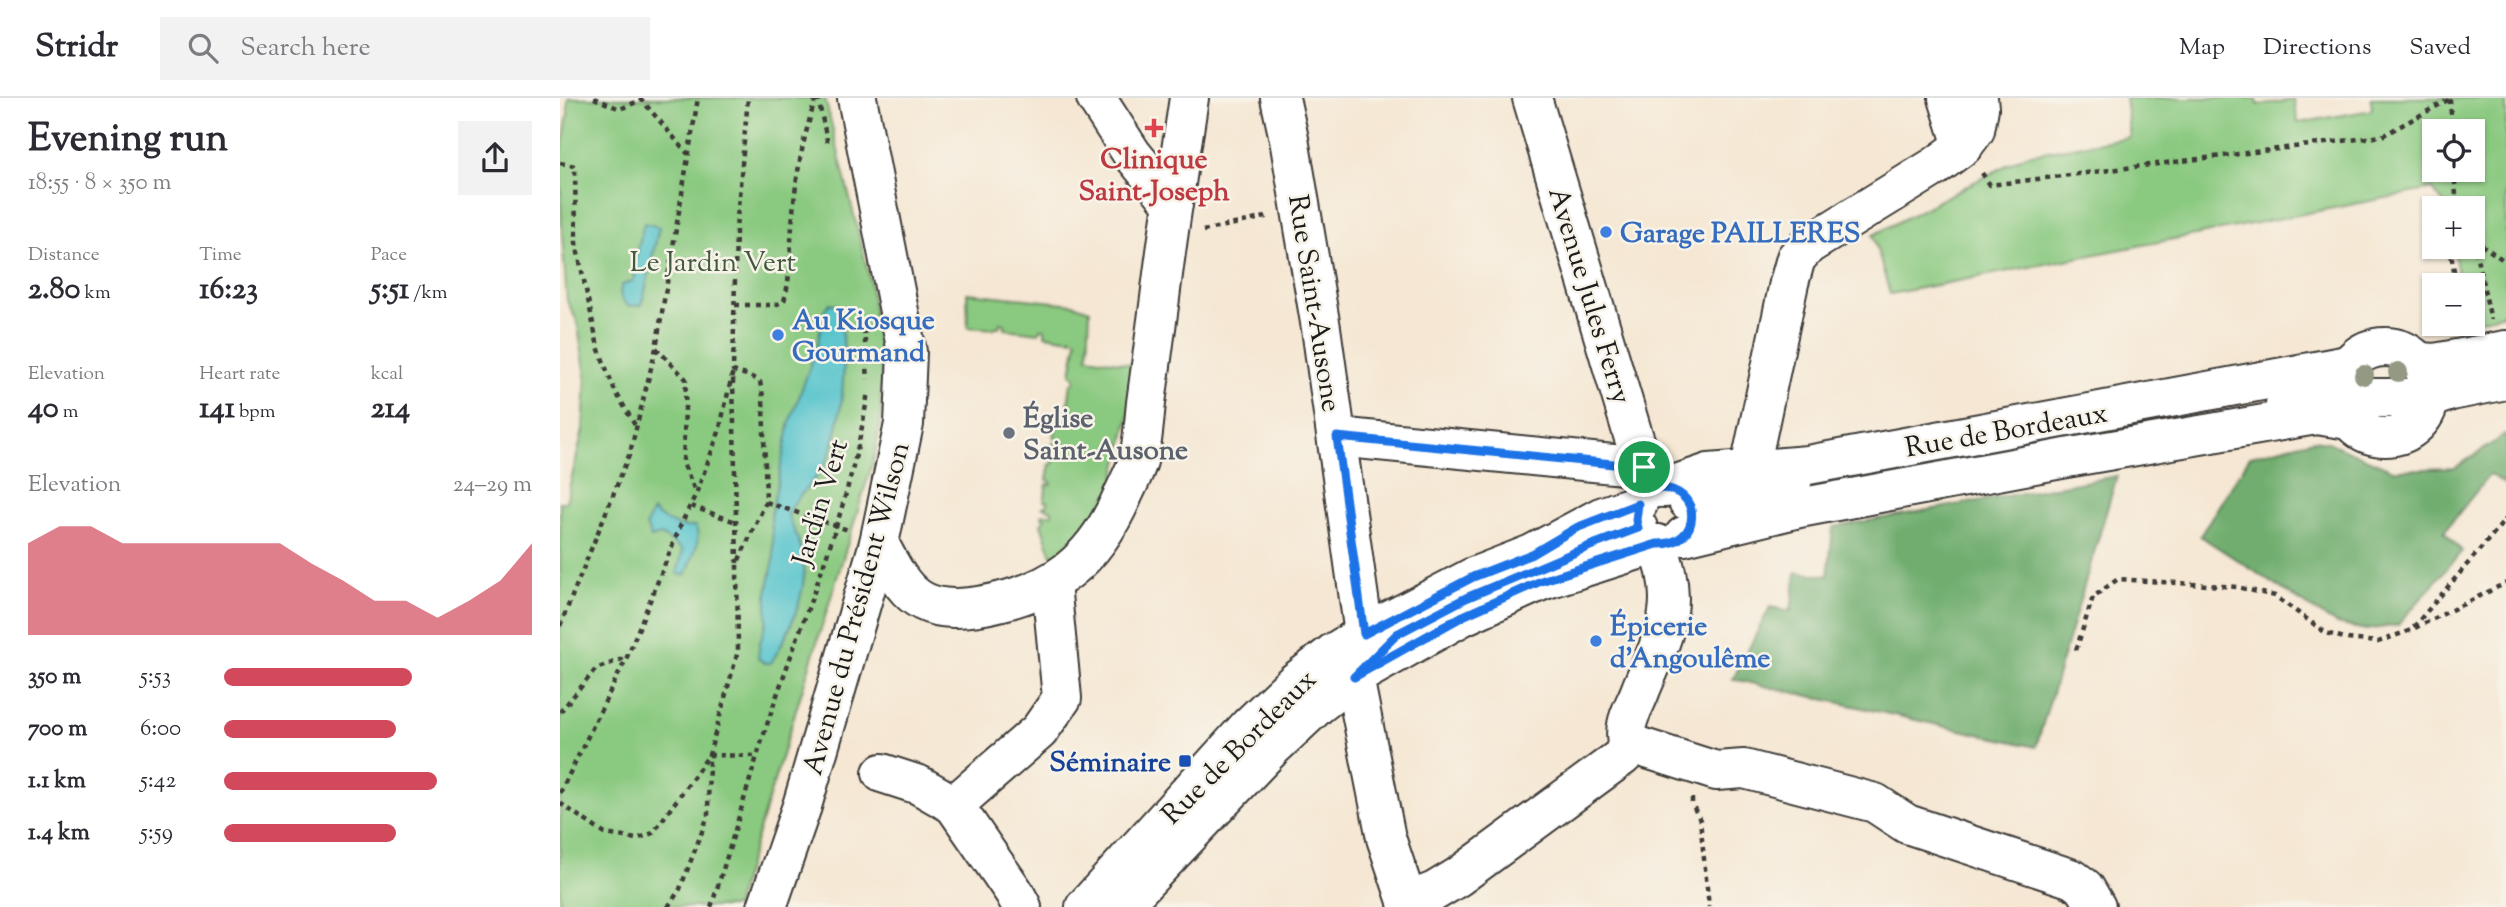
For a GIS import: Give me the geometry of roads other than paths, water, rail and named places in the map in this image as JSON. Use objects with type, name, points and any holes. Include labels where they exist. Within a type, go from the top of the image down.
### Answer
[{"type":"street","name":"Avenue du Président Wilson","points":[[767,907],[802,806],[879,543],[904,424],[907,352],[858,98]]},
{"type":"street","points":[[1096,98],[1132,154],[1173,204]]},
{"type":"street","points":[[879,543],[893,571],[908,592],[924,604],[966,608],[998,602],[1051,584],[1073,569],[1098,542],[1119,505],[1138,461],[1166,245],[1189,98]]},
{"type":"street","name":"Rue Saint-Ausone","points":[[1280,98],[1301,209],[1337,437],[1364,634]]},
{"type":"street","name":"Avenue Jules Ferry","points":[[1532,98],[1659,507],[1670,609],[1661,640],[1626,726],[1628,743]]},
{"type":"street","points":[[1948,98],[1963,146]]},
{"type":"street","points":[[1751,468],[1788,283],[1796,258],[1808,245],[1936,166],[1963,146],[1975,130],[1978,98]]},
{"type":"street","points":[[2420,362],[2435,363],[2500,341]]},
{"type":"street","points":[[2385,346],[2398,348],[2420,362],[2430,385],[2427,411],[2419,422],[2397,435],[2371,435],[2346,395],[2359,355],[2372,348],[2385,346]]},
{"type":"street","points":[[2430,398],[2506,380]]},
{"type":"street","name":"Rue de Bordeaux","points":[[1085,907],[1249,726],[1295,682],[1364,634],[1473,577],[1532,554],[1576,528],[1659,507],[1800,508],[2072,457],[2157,429],[2346,395]]},
{"type":"street","name":"Rue de Bordeaux","points":[[1121,907],[1294,726],[1354,677],[1463,616],[1541,581],[1709,473],[1808,465],[1945,441],[2346,395]]},
{"type":"street","points":[[1337,437],[1659,507],[1846,473],[1945,441]]},
{"type":"street","points":[[954,805],[1039,732],[1062,698],[1051,584]]},
{"type":"street","points":[[1354,677],[1386,838],[1408,904],[1458,877],[1609,768],[1623,756],[1628,743],[1693,766],[1716,771],[1744,769],[1875,803],[1908,824],[2073,879],[2085,888],[2096,907]]},
{"type":"street","points":[[881,773],[919,785],[954,805],[1022,907]]},
{"type":"street","points":[[1136,907],[1155,887],[1166,860]]},
{"type":"water","points":[[644,223],[659,227],[642,305],[628,306],[620,292],[622,285],[633,281],[635,277],[633,271]]},
{"type":"water","points":[[830,303],[837,305],[843,342],[840,414],[829,456],[788,515],[802,552],[804,580],[792,624],[771,663],[765,663],[758,658],[767,620],[767,593],[774,559],[771,514],[790,422],[817,347],[824,310]]},
{"type":"water","points":[[653,511],[672,524],[695,526],[697,543],[686,575],[677,574],[683,550],[661,535],[651,538],[646,525]]},
{"type":"place","name":"Clinique Saint-Joseph","points":[[1154,128]]},
{"type":"place","name":"Garage PAILLERES","points":[[1606,232]]},
{"type":"place","name":"Au Kiosque Gourmand","points":[[778,335]]},
{"type":"place","name":"Église Saint-Ausone","points":[[1009,433]]},
{"type":"place","name":"Épicerie d'Angoulême","points":[[1596,641]]},
{"type":"place","name":"Séminaire","points":[[1185,761]]},
{"type":"park label","name":"Le Jardin Vert","points":[[713,261]]}]
